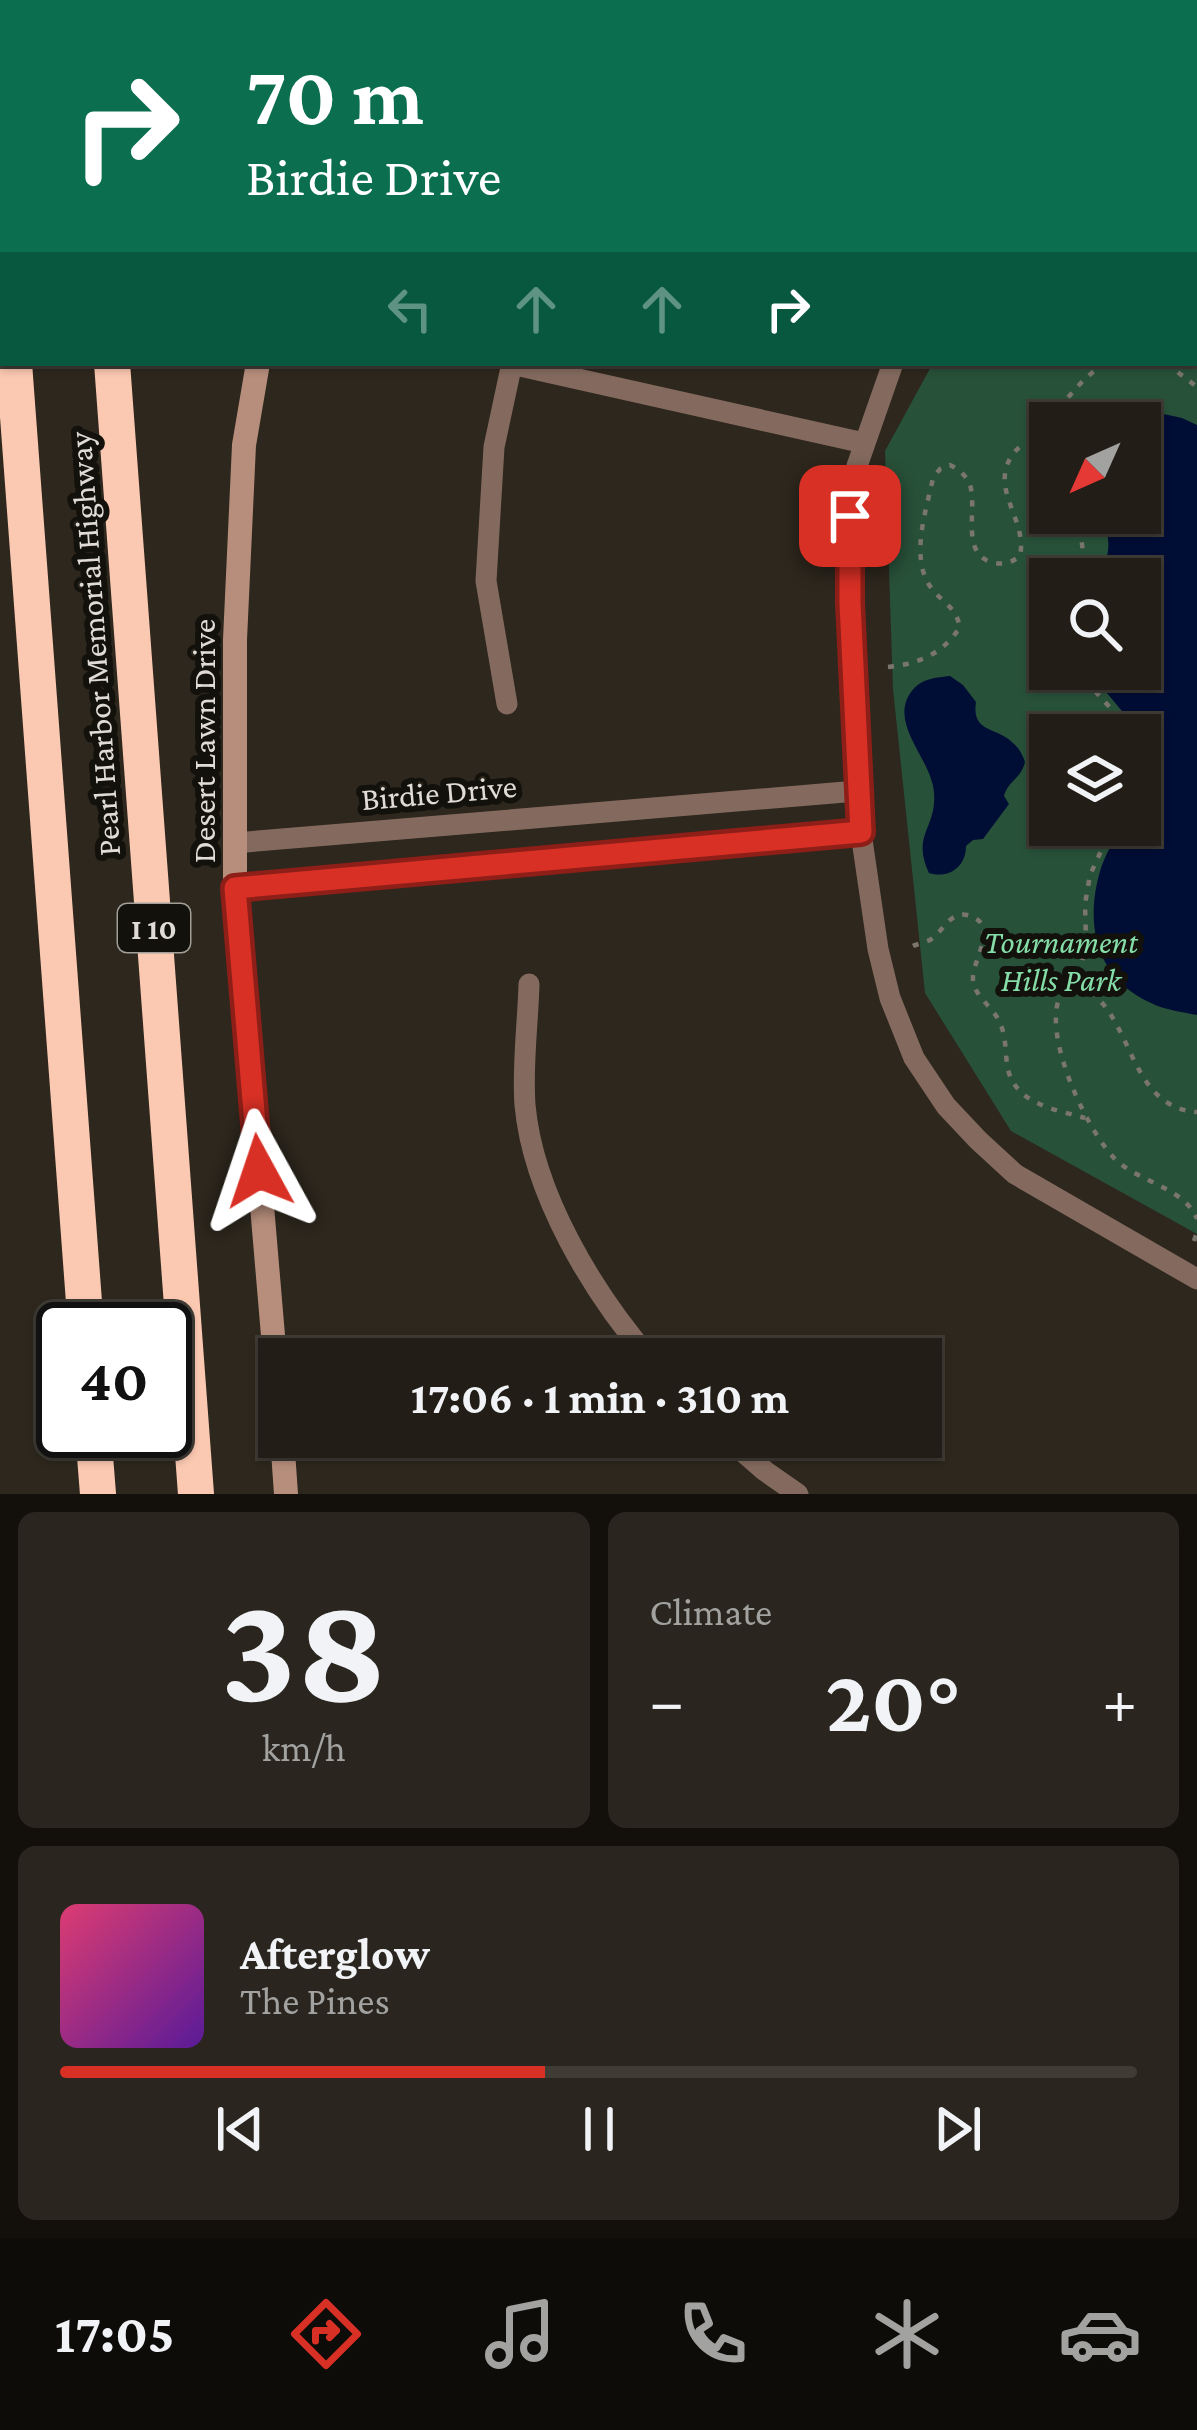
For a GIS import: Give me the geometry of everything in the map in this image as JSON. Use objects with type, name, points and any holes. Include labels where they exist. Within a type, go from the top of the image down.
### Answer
[{"type":"highway","name":"Pearl Harbor Memorial Highway","points":[[14,366],[84,1302]]},
{"type":"highway","name":"Pearl Harbor Memorial Highway","points":[[112,366],[196,1494]]},
{"type":"highway","points":[[95,1458],[98,1494]]},
{"type":"street","name":"Desert Lawn Drive","points":[[257,366],[244,445],[235,640],[234,843],[273,1338]]},
{"type":"street","points":[[507,704],[486,580],[494,447],[512,366]]},
{"type":"street","points":[[521,366],[864,443]]},
{"type":"street","points":[[892,366],[857,466],[850,516],[857,790],[878,949],[890,998],[914,1058],[946,1106],[1015,1174],[1197,1279]]},
{"type":"street","name":"Birdie Drive","points":[[234,843],[857,790]]},
{"type":"street","points":[[650,807],[656,851]]},
{"type":"street","points":[[235,888],[861,832]]},
{"type":"street","points":[[529,984],[525,1105],[544,1183],[596,1286],[632,1338]]},
{"type":"street","points":[[283,1458],[286,1494]]},
{"type":"street","points":[[750,1458],[798,1494]]},
{"type":"path","points":[[1066,402],[1100,366]]},
{"type":"path","points":[[1170,366],[1197,387]]},
{"type":"path","points":[[888,667],[932,656],[951,642],[960,627],[956,611],[930,587],[923,573],[920,553],[933,478],[950,465],[958,469],[970,485],[971,532],[980,555],[991,562],[1010,563],[1020,556],[1023,541],[1003,484],[1006,464],[1017,447],[1029,441]]},
{"type":"path","points":[[1094,690],[1115,714]]},
{"type":"path","points":[[1078,984],[1090,875],[1103,846]]},
{"type":"path","points":[[913,946],[930,940],[953,917],[967,915],[979,922],[985,931],[972,976],[974,986],[1000,1022],[1015,1088],[1029,1100],[1085,1118]]},
{"type":"path","points":[[1197,1112],[1169,1104],[1151,1090],[1113,1014],[1098,995],[1078,984],[1068,986],[1058,1000],[1056,1023],[1085,1118],[1114,1158],[1188,1202],[1197,1219]]},
{"type":"path","points":[[1194,1240],[1197,1232]]},
{"type":"green space","name":"Tournament Hills Park","points":[[931,366],[1197,366],[1197,1234],[1011,1131],[925,993],[893,689],[885,451]]},
{"type":"water","points":[[1161,413],[1197,425],[1197,1015],[1162,1007],[1132,992],[1106,964],[1095,928],[1096,889],[1111,846],[1161,846],[1161,714],[1124,714],[1104,690],[1161,690],[1161,558],[1106,558],[1107,534],[1161,534]]},
{"type":"water","points":[[950,676],[976,702],[982,725],[1008,738],[1025,762],[1004,796],[1009,804],[983,839],[966,846],[955,870],[936,874],[929,873],[923,849],[934,792],[908,731],[905,707],[922,682]]},
{"type":"route","points":[[259,1171],[235,888],[861,832],[850,516]]}]
